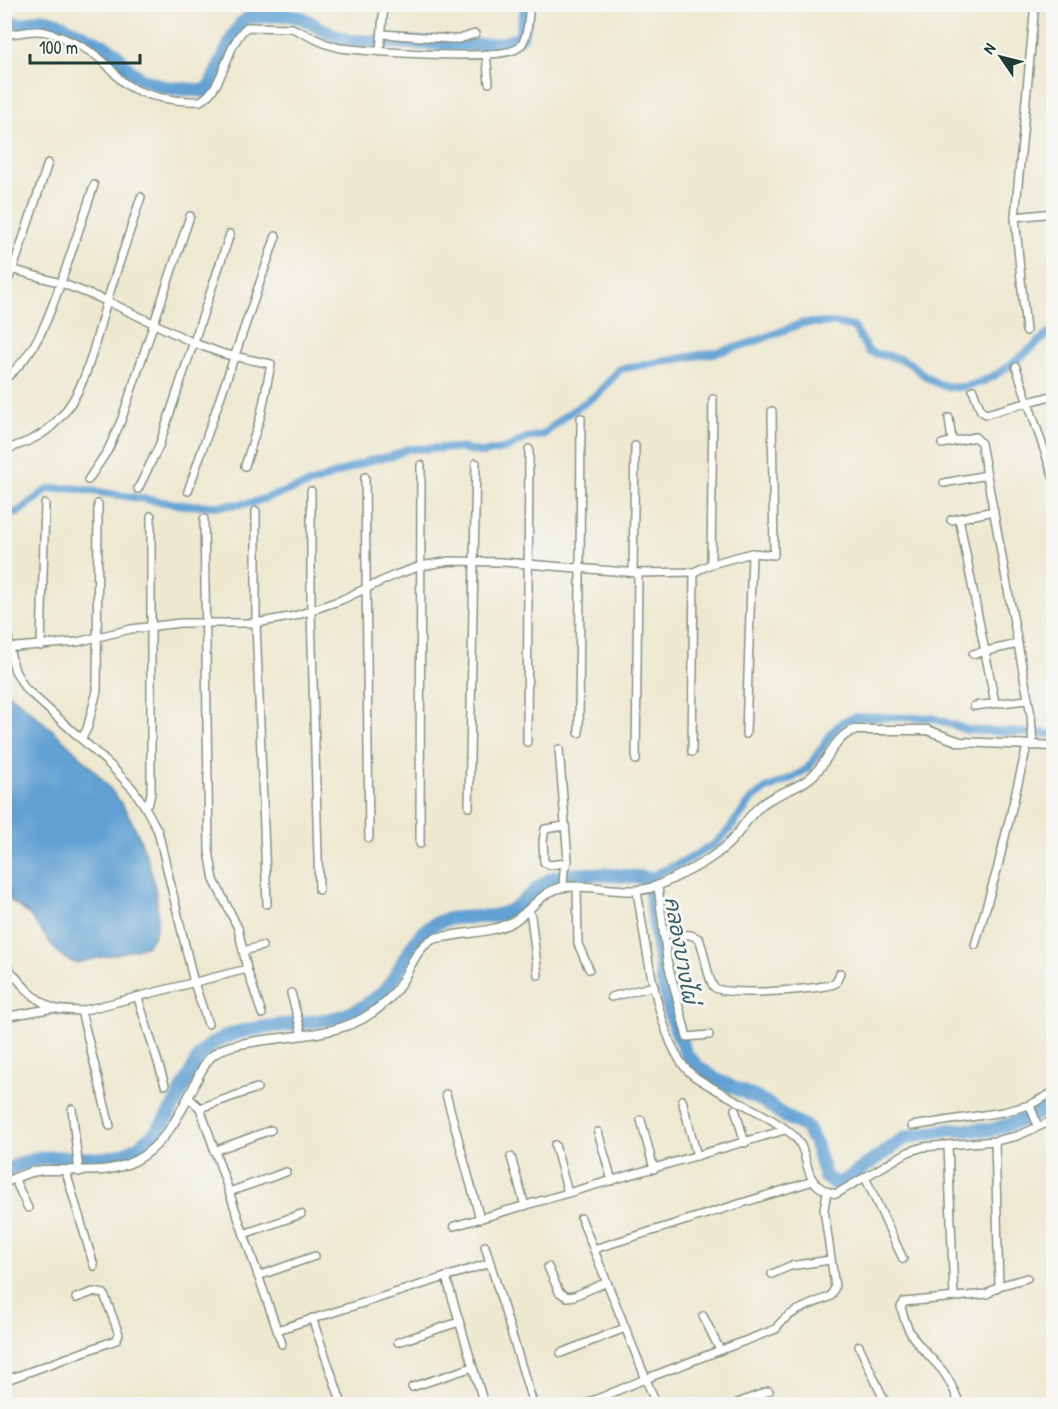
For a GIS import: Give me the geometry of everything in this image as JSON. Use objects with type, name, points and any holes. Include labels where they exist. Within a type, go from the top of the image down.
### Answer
[{"type":"street","points":[[380,49],[384,4]]},
{"type":"street","points":[[4,34],[32,31],[53,34],[95,55],[125,84],[134,89],[161,97],[200,101],[211,93],[239,36],[248,27],[292,28],[331,46],[460,55],[486,54],[507,52],[518,48],[523,41],[530,4]]},
{"type":"street","points":[[1026,331],[1015,217],[1035,4]]},
{"type":"street","points":[[382,34],[451,39],[475,34]]},
{"type":"street","points":[[486,54],[489,83]]},
{"type":"street","points":[[4,288],[9,268],[48,163]]},
{"type":"street","points":[[4,380],[17,369],[40,338],[94,185]]},
{"type":"street","points":[[4,450],[32,441],[56,423],[73,399],[87,372],[141,196]]},
{"type":"street","points":[[1015,217],[1053,213]]},
{"type":"street","points":[[87,480],[108,450],[121,421],[190,216]]},
{"type":"street","points":[[138,489],[159,446],[230,234]]},
{"type":"street","points":[[188,491],[276,236]]},
{"type":"street","points":[[9,268],[61,283],[107,301],[194,343],[271,364],[261,415],[245,466]]},
{"type":"street","points":[[1016,367],[1053,479]]},
{"type":"street","points":[[973,390],[981,411],[986,414],[1053,395]]},
{"type":"street","points":[[711,564],[713,399]]},
{"type":"street","points":[[7,648],[77,642],[180,623],[256,623],[311,611],[395,575],[421,566],[450,561],[528,564],[635,573],[694,572],[711,564],[752,553],[774,555],[772,411]]},
{"type":"street","points":[[579,733],[581,418]]},
{"type":"street","points":[[949,418],[952,442]]},
{"type":"street","points":[[942,444],[978,438],[981,443],[1032,724],[1031,743],[975,945]]},
{"type":"street","points":[[635,446],[636,760]]},
{"type":"street","points":[[526,742],[529,449]]},
{"type":"street","points":[[469,807],[476,463]]},
{"type":"street","points":[[420,844],[421,465]]},
{"type":"street","points":[[944,483],[987,475]]},
{"type":"street","points":[[365,477],[369,838]]},
{"type":"street","points":[[311,491],[311,611],[319,890]]},
{"type":"street","points":[[41,646],[45,504]]},
{"type":"street","points":[[81,739],[90,721],[97,691],[99,504]]},
{"type":"street","points":[[256,511],[256,623],[267,904]]},
{"type":"street","points":[[994,511],[955,519],[986,651],[995,704]]},
{"type":"street","points":[[144,805],[149,802],[151,793],[151,516]]},
{"type":"street","points":[[204,519],[209,851],[214,880],[238,928],[247,969],[262,1014]]},
{"type":"street","points":[[746,734],[752,553]]},
{"type":"street","points":[[692,752],[694,572]]},
{"type":"street","points":[[4,584],[7,648],[15,671],[25,688],[110,765],[133,789],[158,831],[194,983],[208,1024]]},
{"type":"street","points":[[973,654],[1017,644]]},
{"type":"street","points":[[974,706],[1027,700]]},
{"type":"street","points":[[4,1183],[41,1170],[66,1172],[106,1170],[128,1165],[145,1155],[162,1138],[176,1119],[204,1066],[212,1056],[225,1048],[302,1033],[344,1028],[364,1018],[396,992],[417,955],[434,939],[513,922],[539,899],[563,883],[577,887],[640,890],[656,886],[718,853],[733,839],[757,808],[812,777],[845,733],[854,730],[927,730],[960,742],[1031,743],[1053,746]]},
{"type":"street","points":[[559,749],[568,860],[563,883]]},
{"type":"street","points":[[565,826],[545,829],[543,841],[544,862],[549,865],[565,866]]},
{"type":"street","points":[[656,886],[667,960],[687,1037],[710,1035]]},
{"type":"street","points":[[577,887],[578,944],[590,969]]},
{"type":"street","points":[[640,890],[660,1017],[680,1062],[692,1075],[759,1112],[795,1137],[813,1181],[820,1189],[836,1194],[908,1152],[923,1147],[995,1141],[1017,1136],[1053,1120]]},
{"type":"street","points":[[527,911],[531,916],[538,975]]},
{"type":"street","points":[[663,934],[691,935],[699,939],[713,985],[720,991],[762,993],[824,988],[836,983],[840,973]]},
{"type":"street","points":[[243,951],[262,945]]},
{"type":"street","points":[[4,963],[25,989],[54,1008]]},
{"type":"street","points":[[4,1017],[54,1008],[81,1011],[247,969]]},
{"type":"street","points":[[611,997],[654,986]]},
{"type":"street","points":[[291,993],[302,1033]]},
{"type":"street","points":[[138,998],[165,1085]]},
{"type":"street","points":[[81,1011],[110,1126]]},
{"type":"street","points":[[200,1108],[257,1088]]},
{"type":"street","points":[[912,1126],[1030,1107],[1053,1092]]},
{"type":"street","points":[[446,1094],[480,1219]]},
{"type":"street","points":[[188,1097],[200,1108],[282,1344]]},
{"type":"street","points":[[682,1100],[697,1156]]},
{"type":"street","points":[[1030,1107],[1037,1126]]},
{"type":"street","points":[[72,1109],[79,1170]]},
{"type":"street","points":[[735,1109],[744,1143]]},
{"type":"street","points":[[640,1120],[654,1169]]},
{"type":"street","points":[[214,1150],[271,1130]]},
{"type":"street","points":[[454,1226],[785,1130]]},
{"type":"street","points":[[598,1132],[612,1181]]},
{"type":"street","points":[[995,1141],[999,1286]]},
{"type":"street","points":[[555,1145],[568,1193]]},
{"type":"street","points":[[948,1145],[954,1297]]},
{"type":"street","points":[[511,1157],[525,1206]]},
{"type":"street","points":[[66,1172],[94,1266]]},
{"type":"street","points":[[229,1192],[286,1172]]},
{"type":"street","points":[[866,1177],[903,1259]]},
{"type":"street","points":[[14,1178],[28,1208]]},
{"type":"street","points":[[594,1250],[813,1181]]},
{"type":"street","points":[[585,1404],[776,1329],[782,1320],[805,1306],[831,1296],[835,1287],[824,1209],[827,1192]]},
{"type":"street","points":[[244,1234],[301,1214]]},
{"type":"street","points":[[581,1218],[656,1404]]},
{"type":"street","points":[[485,1246],[533,1404]]},
{"type":"street","points":[[258,1276],[315,1256]]},
{"type":"street","points":[[772,1274],[790,1266],[830,1260]]},
{"type":"street","points":[[277,1330],[490,1263]]},
{"type":"street","points":[[548,1267],[559,1292],[567,1297],[607,1282]]},
{"type":"street","points":[[446,1277],[484,1404]]},
{"type":"street","points":[[960,1404],[943,1371],[916,1344],[908,1330],[901,1307],[904,1302],[987,1294],[999,1286],[1027,1278]]},
{"type":"street","points":[[4,1381],[116,1340],[119,1334],[104,1294],[93,1292],[76,1298]]},
{"type":"street","points":[[703,1316],[720,1350]]},
{"type":"street","points":[[312,1318],[342,1404]]},
{"type":"street","points":[[398,1342],[459,1322]]},
{"type":"street","points":[[561,1353],[625,1328]]},
{"type":"street","points":[[859,1346],[886,1404]]},
{"type":"street","points":[[412,1387],[473,1367]]},
{"type":"street","points":[[735,1404],[770,1391]]},
{"type":"water","points":[[4,689],[84,760],[113,792],[130,818],[141,841],[157,902],[156,931],[147,945],[76,963],[56,951],[31,917],[5,896]]},
{"type":"waterway","points":[[4,21],[23,25],[42,19],[55,22],[105,46],[139,78],[163,87],[205,91],[209,88],[234,35],[242,23],[250,17],[288,15],[302,18],[332,35],[350,41],[482,45],[505,43],[521,37],[527,9]]},
{"type":"waterway","points":[[4,512],[17,513],[48,489],[72,488],[184,505],[219,506],[251,503],[315,482],[371,460],[393,456],[407,449],[459,448],[483,453],[507,448],[526,438],[543,435],[565,416],[598,394],[620,369],[718,352],[748,344],[803,323],[835,323],[854,327],[869,352],[905,361],[934,382],[955,387],[970,386],[1001,372],[1054,329]]},
{"type":"waterway","points":[[647,878],[687,860],[716,843],[752,799],[766,789],[808,768],[833,731],[842,722],[856,717],[933,718],[967,730],[1054,734]]},
{"type":"waterway","name":"คลองบางไผ่","points":[[4,1171],[43,1158],[96,1159],[128,1152],[149,1139],[157,1130],[178,1098],[197,1060],[209,1046],[222,1038],[238,1032],[329,1019],[358,1010],[388,987],[414,943],[433,925],[452,918],[491,916],[508,912],[549,880],[582,874],[647,878],[670,1014],[686,1054],[697,1066],[715,1079],[765,1102],[786,1117],[806,1127],[815,1143],[825,1177],[836,1184],[847,1179],[905,1138],[947,1130],[992,1130],[1030,1117],[1054,1105]]}]
